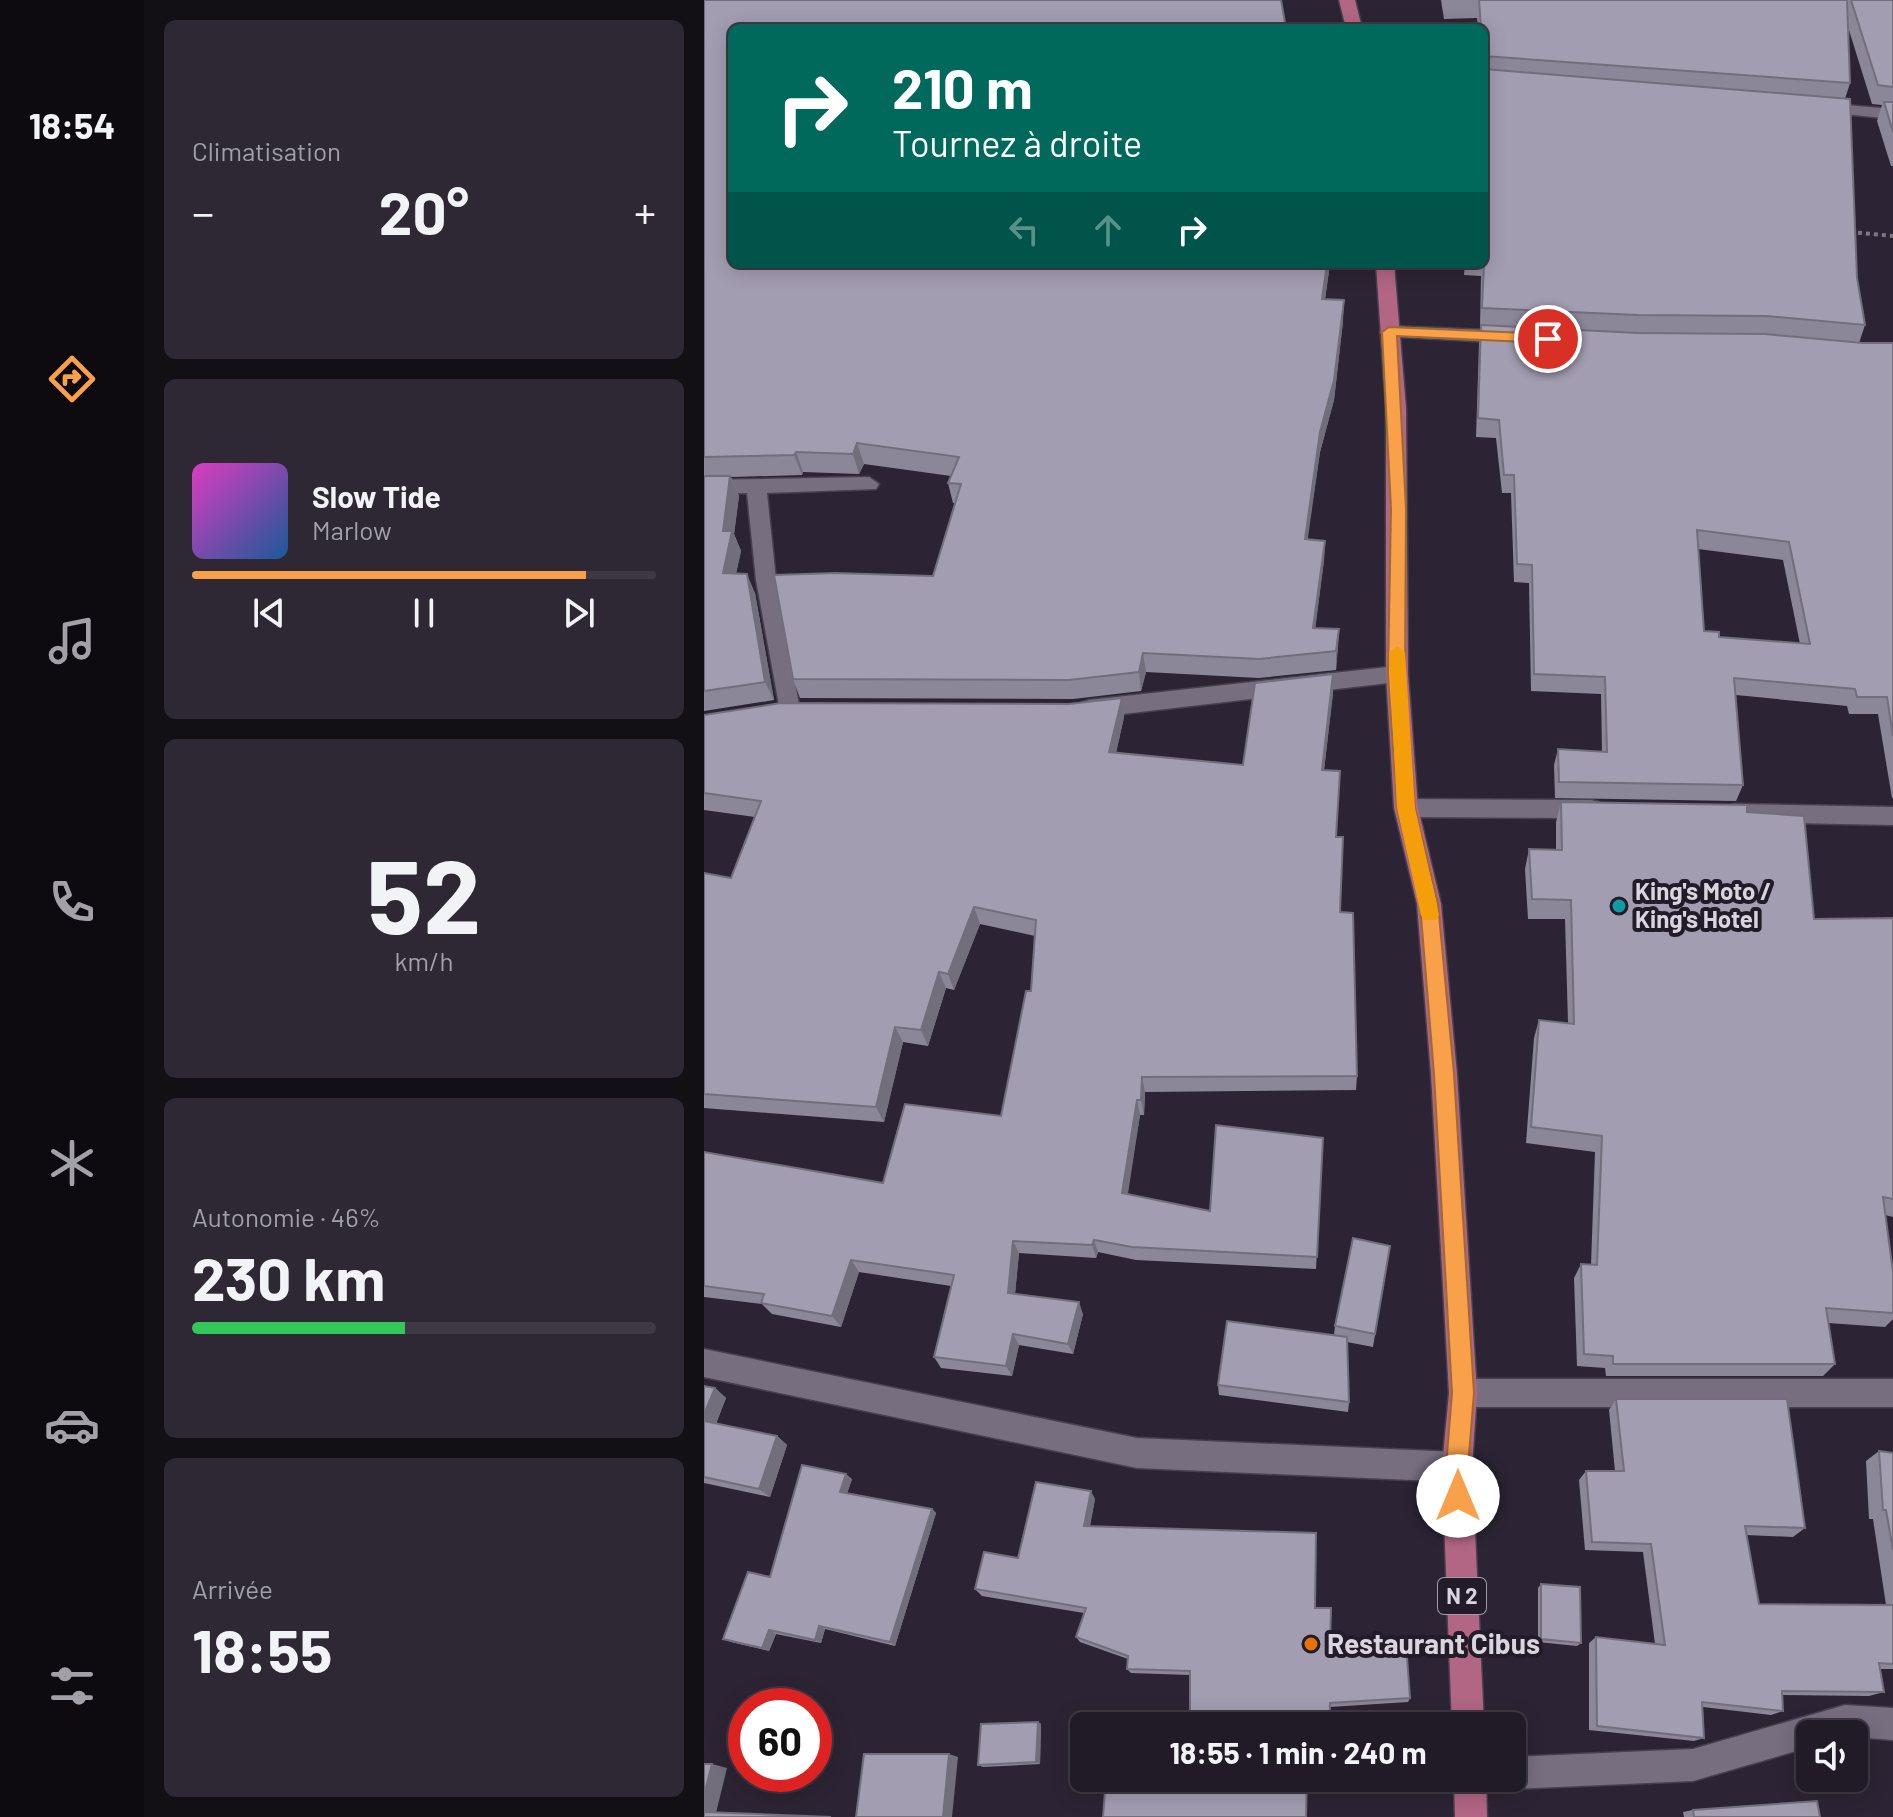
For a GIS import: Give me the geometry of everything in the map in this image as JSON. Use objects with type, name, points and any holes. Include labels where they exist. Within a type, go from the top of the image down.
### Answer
[{"type":"main road","points":[[1347,0],[1353,24]]},
{"type":"main road","name":"N 2","points":[[1385,268],[1398,509],[1397,674],[1406,808],[1429,904],[1444,1074],[1463,1393],[1457,1467],[1467,1712]]},
{"type":"main road","points":[[1470,1792],[1471,1817]]},
{"type":"street","points":[[1799,106],[1893,114]]},
{"type":"street","points":[[1389,332],[1523,338]]},
{"type":"street","points":[[704,487],[869,484]]},
{"type":"street","points":[[756,487],[766,580],[796,710],[760,714]]},
{"type":"street","points":[[1073,711],[1397,674]]},
{"type":"street","points":[[1406,808],[1611,809]]},
{"type":"street","points":[[1705,812],[1893,816]]},
{"type":"street","points":[[704,1363],[1137,1453],[1457,1467]]},
{"type":"street","points":[[1463,1393],[1893,1393]]},
{"type":"street","points":[[1526,1772],[1693,1765],[1845,1721],[1893,1724]]},
{"type":"path","points":[[1845,231],[1893,236]]},
{"type":"building","points":[[704,0],[1281,0],[1285,24],[728,24],[728,268],[1326,268],[1322,299],[1344,300],[1334,380],[1320,432],[1305,539],[1325,541],[1313,628],[1339,629],[1336,651],[1259,659],[1143,653],[1139,672],[1069,680],[793,679],[774,575],[933,576],[961,484],[948,483],[959,457],[857,443],[853,454],[796,452],[794,455],[704,457]]},
{"type":"building","points":[[1479,0],[1847,0],[1850,83],[1488,56],[1488,24],[1481,24]]},
{"type":"building","points":[[1851,0],[1893,0],[1893,87],[1878,85]]},
{"type":"building","points":[[1488,69],[1850,99],[1857,278],[1865,325],[1766,316],[1638,315],[1482,308],[1484,268],[1488,268]]},
{"type":"building","points":[[1884,102],[1893,102],[1893,132]]},
{"type":"building","points":[[1481,325],[1638,333],[1765,334],[1893,343],[1893,736],[1887,697],[1857,697],[1855,689],[1734,678],[1743,785],[1559,782],[1558,749],[1607,752],[1605,677],[1534,674],[1532,565],[1517,564],[1514,475],[1504,475],[1499,420],[1478,418]],"holes":[[[1697,530],[1789,542],[1810,644],[1719,637],[1719,632],[1704,631]]]},
{"type":"building","points":[[704,476],[730,476],[723,531],[732,531],[723,573],[747,574],[765,682],[704,691]]},
{"type":"building","points":[[1333,674],[1322,770],[1340,771],[1336,837],[1343,837],[1340,912],[1353,913],[1357,1076],[1142,1077],[1141,1100],[1137,1100],[1122,1193],[1210,1211],[1216,1125],[1323,1138],[1317,1257],[1132,1247],[1094,1240],[1092,1245],[1013,1241],[1008,1293],[1079,1302],[1068,1344],[1013,1334],[1006,1366],[934,1357],[954,1275],[851,1260],[832,1316],[761,1303],[764,1294],[704,1286],[704,1152],[883,1183],[905,1104],[1001,1116],[1026,991],[1031,991],[1036,920],[974,907],[948,974],[939,972],[921,1030],[895,1027],[876,1107],[704,1094],[704,873],[731,878],[761,801],[704,793],[704,715],[781,703],[1069,704],[1122,698],[1109,752],[1243,765],[1255,683]]},
{"type":"building","points":[[1561,802],[1747,805],[1747,812],[1804,816],[1814,919],[1893,918],[1893,1199],[1883,1197],[1893,1272],[1893,1313],[1826,1308],[1835,1364],[1613,1364],[1613,1356],[1584,1354],[1581,1264],[1597,1265],[1602,1136],[1531,1127],[1539,1020],[1574,1024],[1571,900],[1532,899],[1529,849],[1562,850]]},
{"type":"building","points":[[1353,1238],[1390,1246],[1375,1334],[1335,1326]]},
{"type":"building","points":[[1227,1321],[1347,1337],[1349,1402],[1218,1385]]},
{"type":"building","points":[[704,1386],[715,1388],[704,1414]]},
{"type":"building","points":[[1616,1399],[1787,1399],[1805,1528],[1745,1526],[1759,1604],[1893,1605],[1893,1664],[1879,1663],[1884,1692],[1782,1691],[1783,1711],[1702,1702],[1704,1738],[1597,1726],[1596,1637],[1665,1645],[1651,1544],[1592,1542],[1586,1471],[1624,1471]]},
{"type":"building","points":[[704,1421],[777,1436],[759,1489],[704,1477]]},
{"type":"building","points":[[1879,1451],[1893,1453],[1893,1550],[1886,1510],[1883,1510]]},
{"type":"building","points":[[802,1465],[846,1474],[840,1492],[932,1509],[890,1642],[819,1626],[815,1640],[769,1630],[762,1648],[723,1639],[748,1572],[770,1577]]},
{"type":"building","points":[[1036,1482],[1091,1491],[1084,1526],[1316,1533],[1315,1608],[1331,1608],[1330,1647],[1406,1644],[1410,1698],[1330,1703],[1330,1712],[1190,1712],[1190,1671],[1127,1669],[1128,1656],[1076,1637],[1086,1608],[975,1589],[984,1552],[1018,1558]]},
{"type":"building","points":[[1541,1584],[1580,1587],[1581,1643],[1541,1639]]},
{"type":"building","points":[[1038,1722],[1036,1762],[978,1765],[981,1724]]},
{"type":"building","points":[[864,1754],[949,1754],[943,1817],[856,1817]]},
{"type":"building","points":[[704,1764],[712,1764],[704,1795]]},
{"type":"building","points":[[1105,1792],[1307,1792],[1306,1817],[1103,1817]]},
{"type":"building","points":[[1817,1801],[1820,1817],[1694,1817],[1693,1810]]},
{"type":"building","points":[[704,1812],[831,1817],[704,1817]]},
{"type":"slow traffic","points":[[1397,652],[1406,808],[1430,915]]},
{"type":"place","name":"King's Moto / King's Hotel","points":[[1619,906]]},
{"type":"place","name":"Restaurant Cibus","points":[[1311,1644]]},
{"type":"route","points":[[1458,1496],[1457,1467],[1463,1393],[1444,1074],[1429,904],[1406,808],[1397,674],[1396,408],[1389,332],[1548,339]]}]
